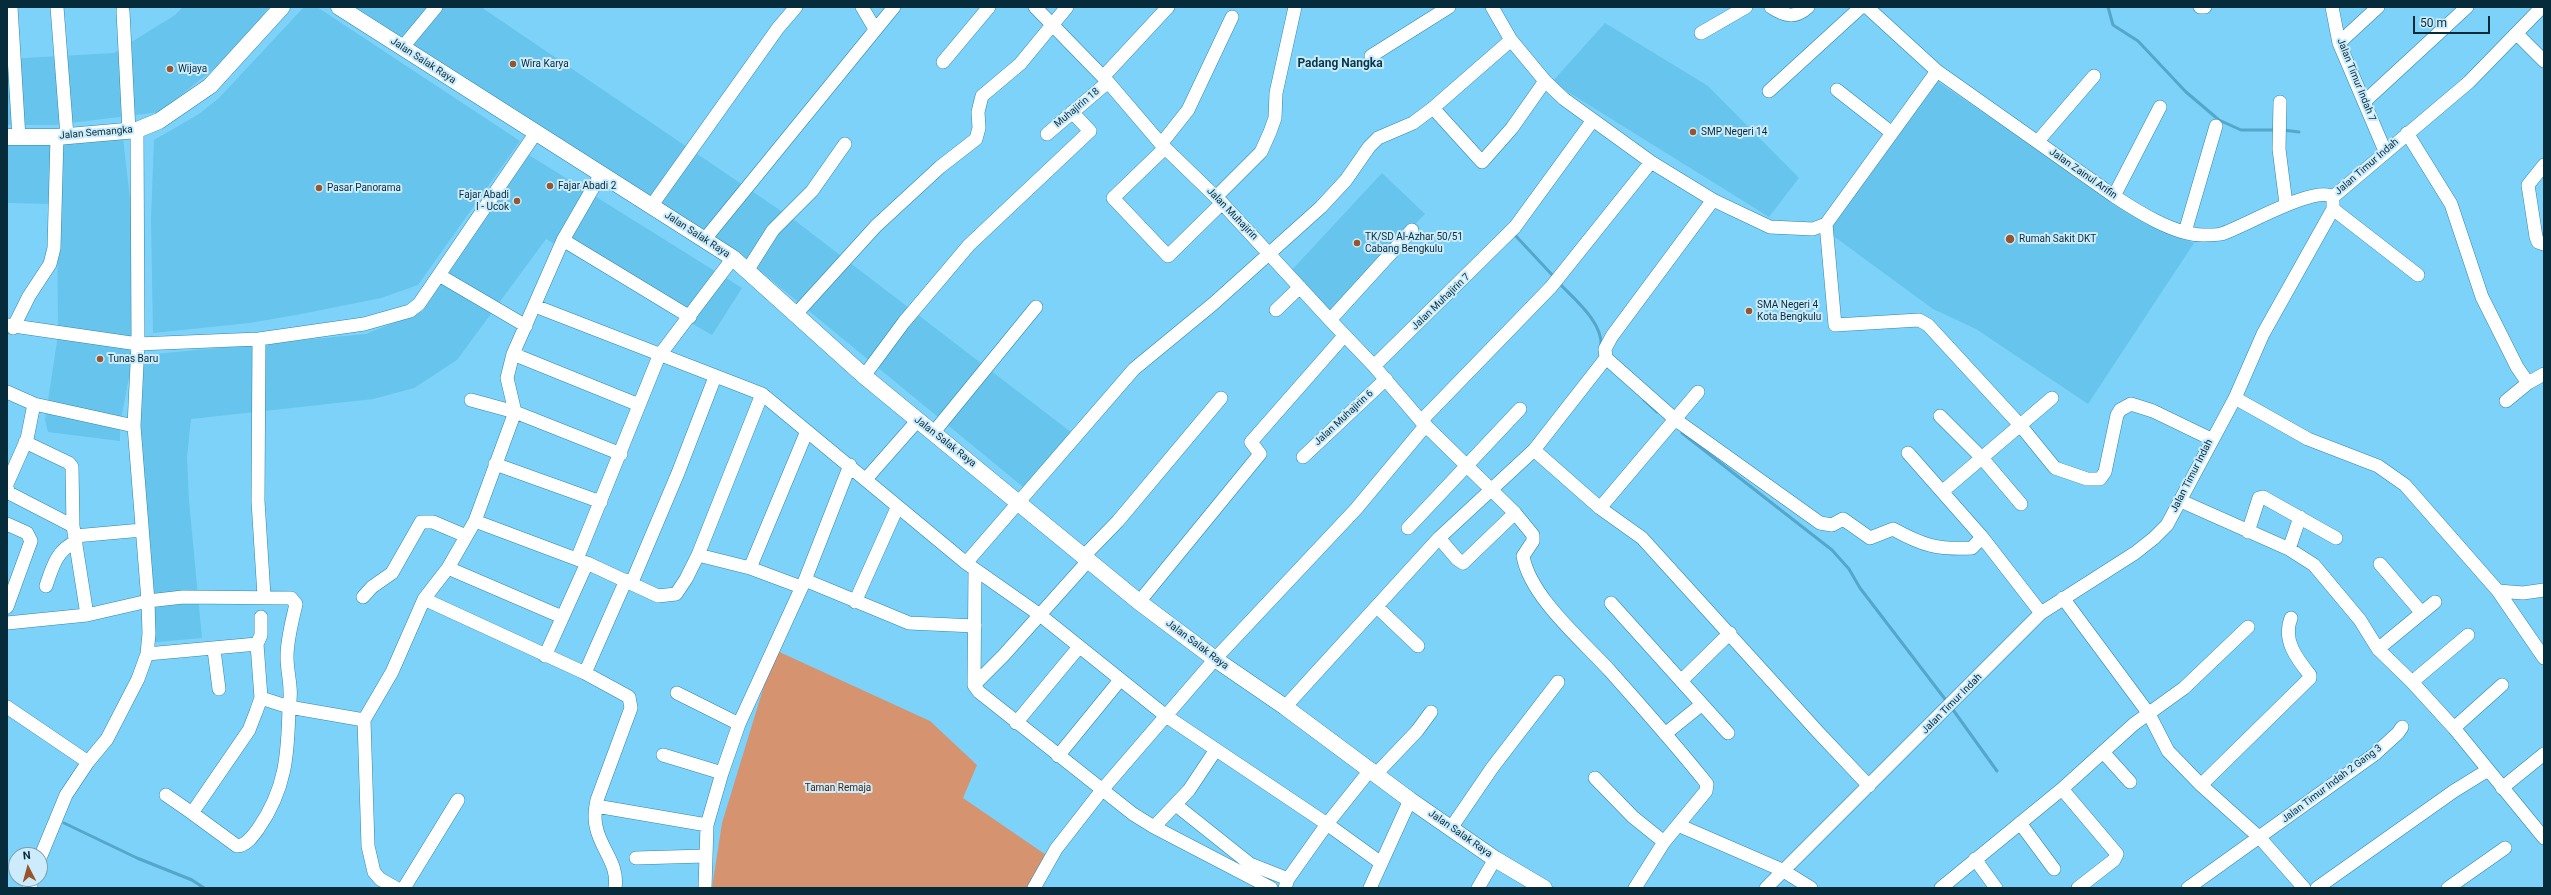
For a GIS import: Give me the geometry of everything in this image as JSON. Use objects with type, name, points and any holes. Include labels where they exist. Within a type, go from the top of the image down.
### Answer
[{"type":"main road","name":"Jalan Semangka","points":[[13,137],[62,136],[133,130],[160,121],[176,112],[210,86],[282,7]]},
{"type":"main road","name":"Jalan Salak Raya","points":[[339,7],[536,134],[733,258],[797,313],[864,376],[1020,502],[1139,602],[1215,659],[1374,771],[1410,800],[1496,859],[1544,888]]},
{"type":"street","points":[[11,7],[13,137]]},
{"type":"street","points":[[57,7],[62,136],[54,248],[50,264],[10,326],[138,344],[259,339],[364,324],[410,311],[419,304],[536,134]]},
{"type":"street","points":[[402,48],[436,7]]},
{"type":"street","points":[[652,206],[774,34],[796,7]]},
{"type":"street","points":[[862,7],[875,29]]},
{"type":"street","points":[[704,239],[894,7]]},
{"type":"street","points":[[943,62],[989,7]]},
{"type":"street","name":"Jalan Muhajirin","points":[[1035,7],[1106,79],[1163,146],[1219,200],[1270,254],[1344,336],[1386,379],[1424,423],[1489,490],[1515,513],[1533,535],[1533,541],[1524,556],[1525,564],[1546,602],[1606,666],[1665,734]]},
{"type":"street","points":[[797,313],[876,226],[940,167],[976,138],[979,128],[978,112],[982,96],[1020,64],[1052,24],[1068,7]]},
{"type":"street","name":"Muhajirin 18","points":[[1047,134],[1106,79],[1168,7]]},
{"type":"street","points":[[1232,18],[1188,110],[1163,146],[1113,198],[1168,256],[1261,152],[1270,132],[1274,118],[1276,93],[1295,7]]},
{"type":"street","points":[[1371,56],[1431,11],[1449,7]]},
{"type":"street","points":[[1492,7],[1511,40],[1544,81],[1593,120],[1651,162],[1713,200],[1770,227],[1813,229],[1826,224],[1937,71]]},
{"type":"street","points":[[1701,33],[1746,7]]},
{"type":"street","points":[[1771,7],[1788,16],[1795,16],[1808,7]]},
{"type":"street","points":[[1769,91],[1861,7]]},
{"type":"street","name":"Jalan Zainul Arifin","points":[[1867,7],[1937,71],[2114,196],[2142,214],[2185,232],[2201,235],[2221,234],[2286,204],[2323,194],[2333,203]]},
{"type":"street","points":[[2200,7],[2205,7]]},
{"type":"street","name":"Jalan Timur Indah 7","points":[[2332,7],[2339,43],[2385,151]]},
{"type":"street","points":[[2339,43],[2378,7]]},
{"type":"street","points":[[2364,102],[2467,7]]},
{"type":"street","name":"Jalan Timur Indah","points":[[1766,888],[1782,870],[1935,721],[2041,613],[2154,538],[2167,525],[2181,501],[2211,439],[2234,398],[2263,334],[2333,203],[2385,151],[2469,82],[2542,7]]},
{"type":"street","points":[[45,847],[66,795],[88,762],[107,739],[138,679],[146,654],[149,634],[148,601],[134,426],[138,344],[133,130],[123,11]]},
{"type":"street","points":[[2517,34],[2544,61]]},
{"type":"street","points":[[1271,888],[1154,828],[1102,790],[1016,723],[974,685],[975,626],[970,566],[1020,502],[1134,369],[1270,254],[1331,196],[1346,180],[1374,143],[1385,133],[1401,129],[1433,108],[1511,40]]},
{"type":"street","points":[[2038,141],[2094,76]]},
{"type":"street","points":[[1433,108],[1482,162],[1512,128],[1544,81]]},
{"type":"street","points":[[1837,90],[1892,134]]},
{"type":"street","points":[[2280,102],[2279,149],[2286,204]]},
{"type":"street","points":[[2114,196],[2160,106]]},
{"type":"street","points":[[864,376],[904,322],[969,245],[1090,131],[1072,112]]},
{"type":"street","name":"Jalan Muhajirin 7","points":[[1374,366],[1506,238],[1593,120]]},
{"type":"street","points":[[2185,232],[2216,126]]},
{"type":"street","points":[[2407,133],[2451,204],[2482,297],[2517,367],[2528,383]]},
{"type":"street","points":[[747,271],[773,230],[812,191],[845,144]]},
{"type":"street","points":[[1034,888],[1056,849],[1102,790],[1215,659],[1356,509],[1424,423],[1561,276],[1651,162]]},
{"type":"street","points":[[2544,165],[2528,185],[2536,237],[2538,242],[2544,244]]},
{"type":"street","points":[[396,888],[380,879],[374,872],[368,846],[364,720],[392,672],[424,599],[448,568],[475,521],[515,412],[508,378],[512,354],[535,306],[563,240],[601,174]]},
{"type":"street","points":[[1285,707],[1439,538],[1489,490],[1534,450],[1602,362],[1605,349],[1612,336],[1713,200]]},
{"type":"street","points":[[2333,203],[2418,275]]},
{"type":"street","points":[[1826,224],[1835,325],[1922,321],[1928,325],[2020,425],[2055,468],[2093,480],[2103,476],[2117,415],[2130,404],[2153,411],[2211,439]]},
{"type":"street","points":[[1330,320],[1412,230]]},
{"type":"street","points":[[563,240],[690,317]]},
{"type":"street","points":[[545,656],[562,617],[601,502],[659,356],[690,317],[733,258]]},
{"type":"street","points":[[439,275],[526,326]]},
{"type":"street","points":[[1276,310],[1300,288]]},
{"type":"street","points":[[535,306],[659,356],[762,394],[850,465],[897,508],[970,566],[1040,615],[1166,716],[1215,751],[1327,824],[1381,863]]},
{"type":"street","points":[[934,432],[1036,307]]},
{"type":"street","points":[[1139,602],[1260,454],[1251,442],[1344,336]]},
{"type":"street","points":[[259,339],[258,501],[264,596]]},
{"type":"street","points":[[512,354],[639,405]]},
{"type":"street","points":[[1602,362],[1676,420],[1820,523],[1832,526],[1843,519],[1870,538],[1893,529],[1921,544],[1952,549],[1972,548],[1982,537]]},
{"type":"street","points":[[2506,401],[2528,383],[2544,374]]},
{"type":"street","points":[[585,673],[678,473],[714,377]]},
{"type":"street","name":"Jalan Muhajirin 6","points":[[1303,457],[1386,379]]},
{"type":"street","points":[[7,392],[34,404],[134,426]]},
{"type":"street","points":[[1600,508],[1676,420],[1698,392]]},
{"type":"street","points":[[475,521],[582,561],[629,581],[658,596],[676,594],[686,579],[698,555],[762,394]]},
{"type":"street","points":[[974,685],[1040,615],[1221,398]]},
{"type":"street","points":[[1943,491],[2052,398]]},
{"type":"street","points":[[2234,398],[2308,439],[2378,466],[2405,485],[2498,591],[2544,658]]},
{"type":"street","points":[[471,400],[515,412],[620,454]]},
{"type":"street","points":[[7,484],[25,442],[34,404]]},
{"type":"street","points":[[1408,528],[1520,409]]},
{"type":"street","points":[[1940,416],[1982,458],[2021,504]]},
{"type":"street","points":[[866,479],[918,420]]},
{"type":"street","points":[[750,568],[807,430]]},
{"type":"street","points":[[25,442],[69,463],[72,467],[75,535],[87,615]]},
{"type":"street","points":[[1534,450],[1600,508],[1642,538],[1869,786]]},
{"type":"street","points":[[1908,453],[1982,537],[2041,613]]},
{"type":"street","points":[[495,464],[601,502]]},
{"type":"street","points":[[705,888],[707,824],[722,773],[739,724],[803,584],[850,465]]},
{"type":"street","points":[[7,488],[9,494],[75,535],[142,530]]},
{"type":"street","points":[[2248,532],[2261,497],[2268,498],[2336,538]]},
{"type":"street","points":[[2181,501],[2289,549],[2314,564],[2360,620],[2378,649],[2412,682],[2454,728],[2502,788],[2539,824],[2544,838]]},
{"type":"street","points":[[856,602],[897,508]]},
{"type":"street","points":[[1439,538],[1457,559],[1463,562],[1515,513]]},
{"type":"street","points":[[2289,549],[2300,517]]},
{"type":"street","points":[[363,596],[372,587],[392,573],[421,522],[434,522],[466,536]]},
{"type":"street","points":[[7,524],[27,533],[31,541],[7,607]]},
{"type":"street","points":[[46,586],[60,553],[75,535]]},
{"type":"street","points":[[698,555],[750,568],[803,584],[856,602],[909,623],[975,626]]},
{"type":"street","points":[[2380,564],[2421,612]]},
{"type":"street","points":[[448,568],[562,617]]},
{"type":"street","points":[[2498,591],[2523,593],[2544,590]]},
{"type":"street","points":[[7,623],[87,615],[148,601],[184,597],[264,596],[291,598],[296,604],[288,637],[287,658],[292,686],[288,732],[280,791],[254,835],[244,844],[237,846],[166,795]]},
{"type":"street","points":[[2063,598],[2149,714],[2168,751],[2201,785],[2260,838],[2304,888]]},
{"type":"street","points":[[424,599],[545,656],[585,673],[620,690],[629,697],[631,702],[629,714],[596,806],[596,826],[602,846],[614,867],[615,888]]},
{"type":"street","points":[[2378,649],[2435,602]]},
{"type":"street","points":[[1611,603],[1701,705],[1728,733]]},
{"type":"street","points":[[1377,607],[1418,646]]},
{"type":"street","points":[[192,813],[249,730],[261,698],[257,644],[261,635],[261,617]]},
{"type":"street","points":[[2201,785],[2310,678],[2310,675],[2293,654],[2289,633],[2291,618]]},
{"type":"street","points":[[1941,888],[1974,859],[2062,789],[2122,734],[2184,688],[2248,627]]},
{"type":"street","points":[[1681,681],[1730,633]]},
{"type":"street","points":[[2412,682],[2468,635]]},
{"type":"street","points":[[146,654],[214,650],[257,644]]},
{"type":"street","points":[[1016,723],[1079,647]]},
{"type":"street","points":[[214,650],[219,689]]},
{"type":"street","points":[[1058,756],[1120,680]]},
{"type":"street","points":[[1451,828],[1492,768],[1558,682]]},
{"type":"street","points":[[2454,728],[2502,686]]},
{"type":"street","points":[[677,693],[739,724]]},
{"type":"street","points":[[261,698],[289,707],[364,720]]},
{"type":"street","points":[[1635,888],[1664,842],[1706,791],[1706,784],[1665,734],[1701,705]]},
{"type":"street","points":[[7,707],[88,762]]},
{"type":"street","points":[[1176,805],[1250,864],[1287,883],[1327,824],[1374,771],[1417,731],[1431,712]]},
{"type":"street","name":"Jalan Timur Indah 2 Gang 3","points":[[2188,888],[2260,838],[2375,754],[2398,733],[2402,727]]},
{"type":"street","points":[[1154,828],[1189,790],[1215,751]]},
{"type":"street","points":[[2103,752],[2130,782]]},
{"type":"street","points":[[2502,788],[2544,754]]},
{"type":"street","points":[[663,755],[722,773]]},
{"type":"street","points":[[2317,888],[2454,791],[2488,770]]},
{"type":"street","points":[[1595,778],[1634,817],[1664,842]]},
{"type":"street","points":[[2062,789],[2117,854],[2114,860],[2078,888]]},
{"type":"street","points":[[404,888],[458,800]]},
{"type":"street","points":[[1372,887],[1381,863],[1410,800]]},
{"type":"street","points":[[596,806],[707,824]]},
{"type":"street","points":[[2020,823],[2054,869]]},
{"type":"street","points":[[1678,825],[1782,870],[1811,888]]},
{"type":"street","points":[[2448,888],[2505,848]]},
{"type":"street","points":[[636,858],[705,856]]},
{"type":"street","points":[[1478,888],[1496,859]]},
{"type":"street","points":[[1974,859],[1996,888]]},
{"type":"shaded area","points":[[183,7],[269,7],[237,50],[160,112],[54,125],[7,125],[7,59],[114,53],[175,15]]},
{"type":"shaded area","name":"Pasar Panorama","points":[[304,7],[317,7],[520,141],[418,285],[381,298],[296,315],[249,323],[153,333],[151,219],[154,140],[199,114],[219,98]]},
{"type":"shaded area","points":[[355,7],[481,7],[793,219],[1076,436],[1028,491],[764,274]]},
{"type":"shaded area","name":"SMP Negeri 14","points":[[1605,23],[1708,86],[1799,178],[1769,217],[1552,82]]},
{"type":"shaded area","name":"Rumah Sakit DKT","points":[[1935,80],[2150,226],[2194,243],[2088,404],[1976,329],[1933,309],[1832,235],[1830,226]]},
{"type":"shaded area","points":[[7,138],[123,138],[132,216],[136,341],[120,424],[120,441],[48,432],[45,420],[58,335],[57,204],[7,203]]},
{"type":"shaded area","points":[[529,155],[742,288],[712,335],[546,239],[457,360],[414,388],[373,399],[191,419],[187,457],[189,501],[202,638],[146,643],[131,428],[144,355],[366,334],[423,311]]},
{"type":"shaded area","name":"TK/SD Al-Azhar 50/51 Cabang Bengkulu","points":[[1382,173],[1425,214],[1327,314],[1290,272]]},
{"type":"green space","name":"Taman Remaja","points":[[775,650],[930,721],[977,765],[963,798],[1049,857],[1032,888],[712,888],[722,823]]},
{"type":"waterway","points":[[2108,7],[2113,25],[2138,41],[2186,92],[2219,120],[2241,130],[2277,130]]},
{"type":"waterway","points":[[2283,130],[2299,132]]},
{"type":"waterway","points":[[1514,234],[1555,278]]},
{"type":"waterway","points":[[1559,283],[1593,320],[1600,337],[1601,346]]},
{"type":"waterway","points":[[1644,400],[1657,412]]},
{"type":"waterway","points":[[1682,433],[1832,550],[1849,569],[1860,588],[1948,703]]},
{"type":"waterway","points":[[1951,707],[1997,771]]},
{"type":"waterway","points":[[64,823],[137,858],[192,880],[204,888]]},
{"type":"place","name":"Wira Karya","points":[[513,64]]},
{"type":"place","name":"Wijaya","points":[[170,69]]},
{"type":"place","name":"SMP Negeri 14","points":[[1693,132]]},
{"type":"place","name":"Fajar Abadi 2","points":[[550,186]]},
{"type":"place","name":"Pasar Panorama","points":[[319,188]]},
{"type":"place","name":"Fajar Abadi I - Ucok","points":[[517,201]]},
{"type":"place","name":"Rumah Sakit DKT","points":[[2010,239]]},
{"type":"place","name":"TK/SD Al-Azhar 50/51 Cabang Bengkulu","points":[[1357,243]]},
{"type":"place","name":"SMA Negeri 4 Kota Bengkulu","points":[[1749,311]]},
{"type":"place","name":"Tunas Baru","points":[[100,359]]},
{"type":"district","name":"Padang Nangka","points":[[1340,64]]}]
